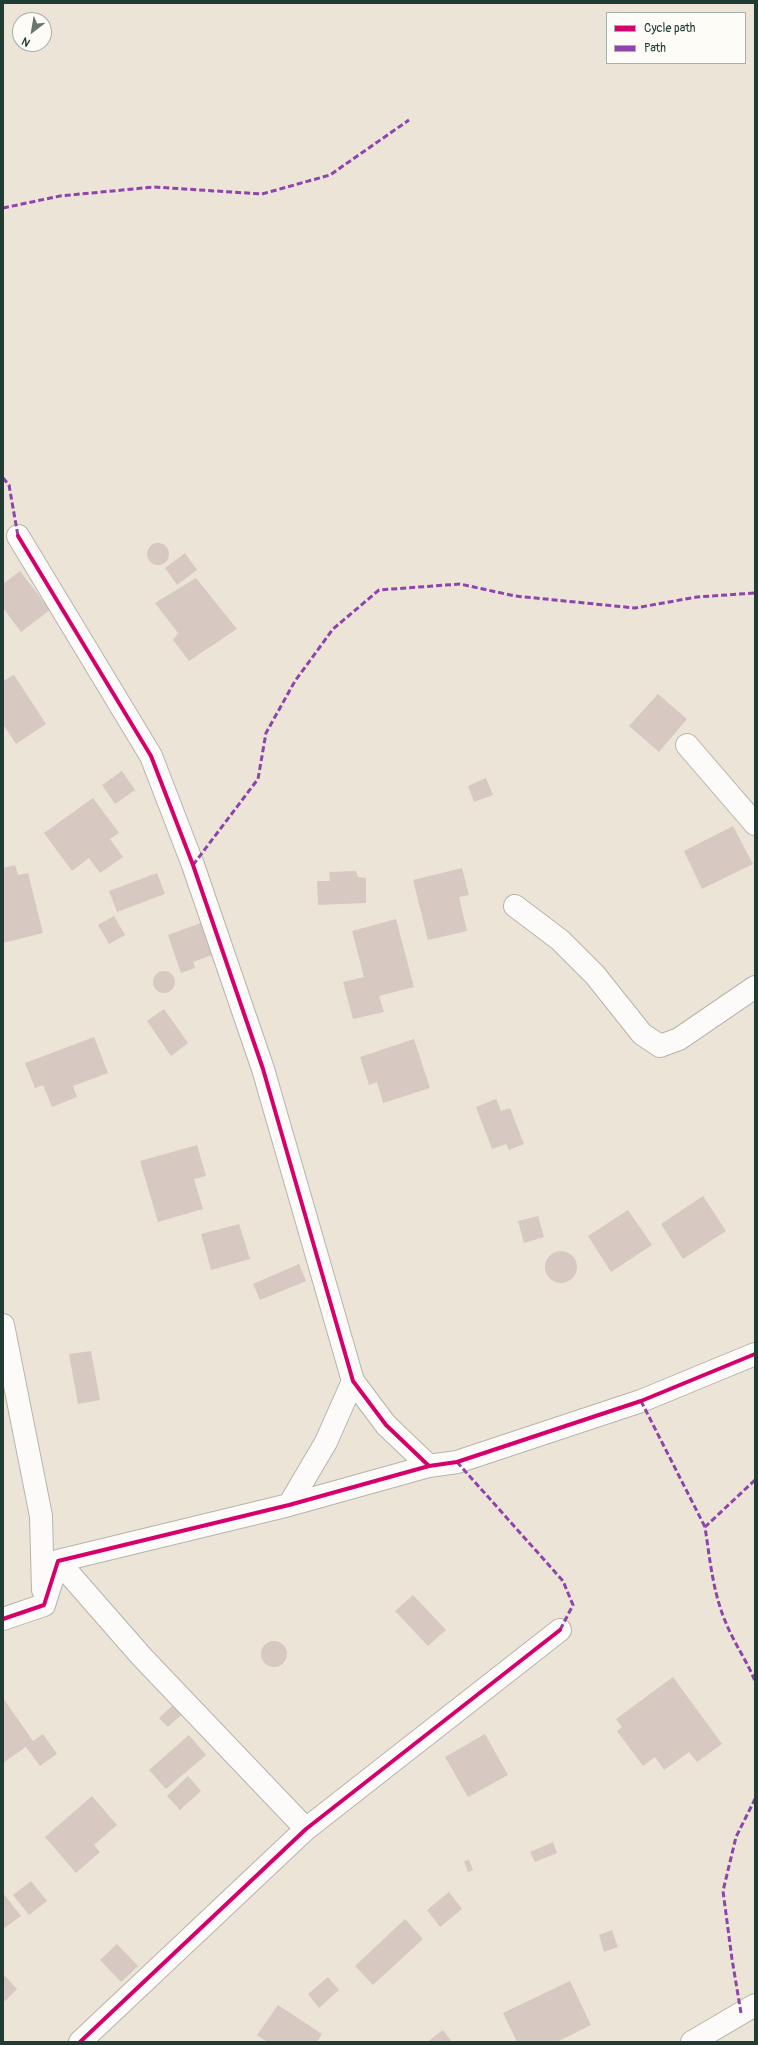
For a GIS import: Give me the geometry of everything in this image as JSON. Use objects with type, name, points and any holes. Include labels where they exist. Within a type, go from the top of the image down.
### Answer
[{"type":"street","points":[[18,536],[151,756],[193,865],[263,1069],[353,1381],[386,1425],[429,1466]]},
{"type":"street","points":[[687,744],[755,824]]},
{"type":"street","points":[[515,906],[560,940],[595,975],[642,1034],[660,1046],[678,1039],[755,987]]},
{"type":"street","points":[[3,1325],[41,1516],[44,1605]]},
{"type":"street","points":[[58,1561],[289,1505],[429,1466],[457,1462],[641,1401],[755,1354]]},
{"type":"street","points":[[289,1505],[326,1442],[353,1381]]},
{"type":"street","points":[[44,1605],[58,1561]]},
{"type":"street","points":[[58,1561],[142,1657],[306,1829]]},
{"type":"street","points":[[3,1620],[44,1605]]},
{"type":"street","points":[[80,2042],[306,1829],[560,1630]]},
{"type":"street","points":[[692,2042],[755,2005]]},
{"type":"building","points":[[158,543],[166,546],[169,554],[166,562],[158,565],[150,562],[147,554],[150,546]]},
{"type":"building","points":[[185,553],[197,570],[177,585],[165,568]]},
{"type":"building","points":[[20,571],[50,610],[21,632],[3,608],[3,584]]},
{"type":"building","points":[[196,578],[237,629],[189,661],[173,640],[178,633],[155,603]]},
{"type":"building","points":[[14,675],[46,724],[16,744],[3,724],[3,681]]},
{"type":"building","points":[[658,694],[687,719],[659,752],[629,726]]},
{"type":"building","points":[[122,771],[135,790],[115,804],[102,785]]},
{"type":"building","points":[[486,778],[493,795],[474,802],[468,786]]},
{"type":"building","points":[[93,798],[119,833],[110,839],[123,857],[100,873],[89,858],[72,871],[44,833]]},
{"type":"building","points":[[733,826],[753,864],[702,889],[684,851]]},
{"type":"building","points":[[15,865],[18,875],[28,873],[43,933],[3,943],[3,868]]},
{"type":"building","points":[[462,868],[469,895],[459,897],[467,931],[428,940],[413,880]]},
{"type":"building","points":[[356,871],[358,877],[366,878],[366,903],[318,905],[317,881],[330,881],[329,872]]},
{"type":"building","points":[[157,873],[165,894],[117,912],[109,891]]},
{"type":"building","points":[[114,916],[125,935],[109,944],[98,925]]},
{"type":"building","points":[[396,919],[414,987],[379,996],[384,1012],[353,1019],[343,982],[364,977],[352,931]]},
{"type":"building","points":[[206,921],[218,953],[193,962],[195,968],[181,973],[168,935]]},
{"type":"building","points":[[164,971],[172,974],[175,982],[172,990],[164,993],[156,990],[153,982],[156,974]]},
{"type":"building","points":[[164,1009],[188,1043],[171,1056],[147,1021]]},
{"type":"building","points":[[94,1037],[108,1073],[73,1086],[77,1097],[52,1107],[43,1085],[35,1088],[25,1063]]},
{"type":"building","points":[[414,1039],[430,1088],[383,1103],[377,1082],[369,1085],[360,1057]]},
{"type":"building","points":[[496,1099],[501,1111],[510,1108],[524,1144],[509,1150],[506,1144],[492,1149],[476,1107]]},
{"type":"building","points":[[197,1145],[206,1176],[194,1179],[203,1209],[158,1222],[140,1161]]},
{"type":"building","points":[[703,1196],[726,1231],[683,1259],[661,1224]]},
{"type":"building","points":[[628,1210],[652,1245],[611,1272],[588,1236]]},
{"type":"building","points":[[538,1216],[544,1237],[524,1243],[518,1221]]},
{"type":"building","points":[[239,1224],[250,1259],[211,1270],[201,1234]]},
{"type":"building","points":[[561,1251],[567,1252],[574,1258],[577,1267],[576,1273],[570,1280],[561,1283],[555,1282],[548,1276],[545,1267],[546,1261],[552,1254]]},
{"type":"building","points":[[299,1264],[306,1281],[260,1300],[253,1284]]},
{"type":"building","points":[[91,1351],[100,1400],[78,1404],[69,1354]]},
{"type":"building","points":[[413,1595],[446,1630],[428,1646],[395,1611]]},
{"type":"building","points":[[274,1641],[283,1645],[287,1654],[283,1663],[274,1667],[265,1663],[261,1654],[265,1645]]},
{"type":"building","points":[[673,1677],[722,1744],[697,1762],[689,1752],[664,1770],[655,1757],[643,1766],[617,1731],[622,1727],[616,1719]]},
{"type":"building","points":[[3,1698],[33,1741],[43,1734],[57,1754],[40,1766],[26,1747],[3,1763]]},
{"type":"building","points":[[173,1705],[181,1715],[168,1727],[159,1718]]},
{"type":"building","points":[[485,1734],[508,1775],[468,1797],[445,1757]]},
{"type":"building","points":[[189,1735],[206,1755],[166,1789],[149,1770]]},
{"type":"building","points":[[188,1776],[201,1791],[180,1810],[167,1796]]},
{"type":"building","points":[[92,1796],[117,1825],[94,1845],[100,1852],[76,1873],[45,1837]]},
{"type":"building","points":[[553,1842],[557,1853],[535,1862],[530,1852]]},
{"type":"building","points":[[469,1860],[473,1870],[468,1872],[464,1861]]},
{"type":"building","points":[[31,1881],[47,1901],[29,1915],[13,1895]]},
{"type":"building","points":[[449,1892],[462,1909],[440,1927],[427,1910]]},
{"type":"building","points":[[3,1893],[21,1916],[3,1929]]},
{"type":"building","points":[[405,1919],[423,1939],[373,1985],[355,1966]]},
{"type":"building","points":[[612,1930],[618,1947],[604,1952],[599,1935]]},
{"type":"building","points":[[117,1944],[138,1966],[121,1982],[100,1960]]},
{"type":"building","points":[[4,1975],[17,1989],[3,2003],[3,1976]]},
{"type":"building","points":[[328,1977],[339,1990],[319,2008],[308,1994]]},
{"type":"building","points":[[570,1981],[591,2025],[557,2042],[517,2042],[503,2013]]},
{"type":"building","points":[[278,2005],[322,2034],[317,2042],[267,2042],[257,2035]]},
{"type":"building","points":[[443,2030],[452,2042],[427,2042]]},
{"type":"marked path","points":[[3,208],[60,196],[154,187],[262,194],[330,175],[409,120]]},
{"type":"marked path","points":[[3,478],[9,485],[18,536]]},
{"type":"marked path","points":[[193,865],[258,779],[266,733],[295,681],[333,629],[379,590],[460,584],[515,596],[635,608],[697,597],[755,593]]},
{"type":"marked path","points":[[641,1401],[705,1527]]},
{"type":"marked path","points":[[457,1462],[563,1581],[573,1605],[560,1630]]},
{"type":"marked path","points":[[755,1480],[705,1527],[712,1576],[718,1600],[729,1630],[755,1681]]},
{"type":"marked path","points":[[741,2013],[723,1891],[736,1837],[755,1799]]},
{"type":"cycle path","points":[[18,536],[151,756],[193,865],[263,1069],[353,1381],[386,1425],[429,1466]]},
{"type":"cycle path","points":[[3,1619],[44,1605],[58,1561],[289,1505],[429,1466],[457,1462],[641,1401],[755,1354]]},
{"type":"cycle path","points":[[80,2042],[306,1829],[560,1630]]}]
